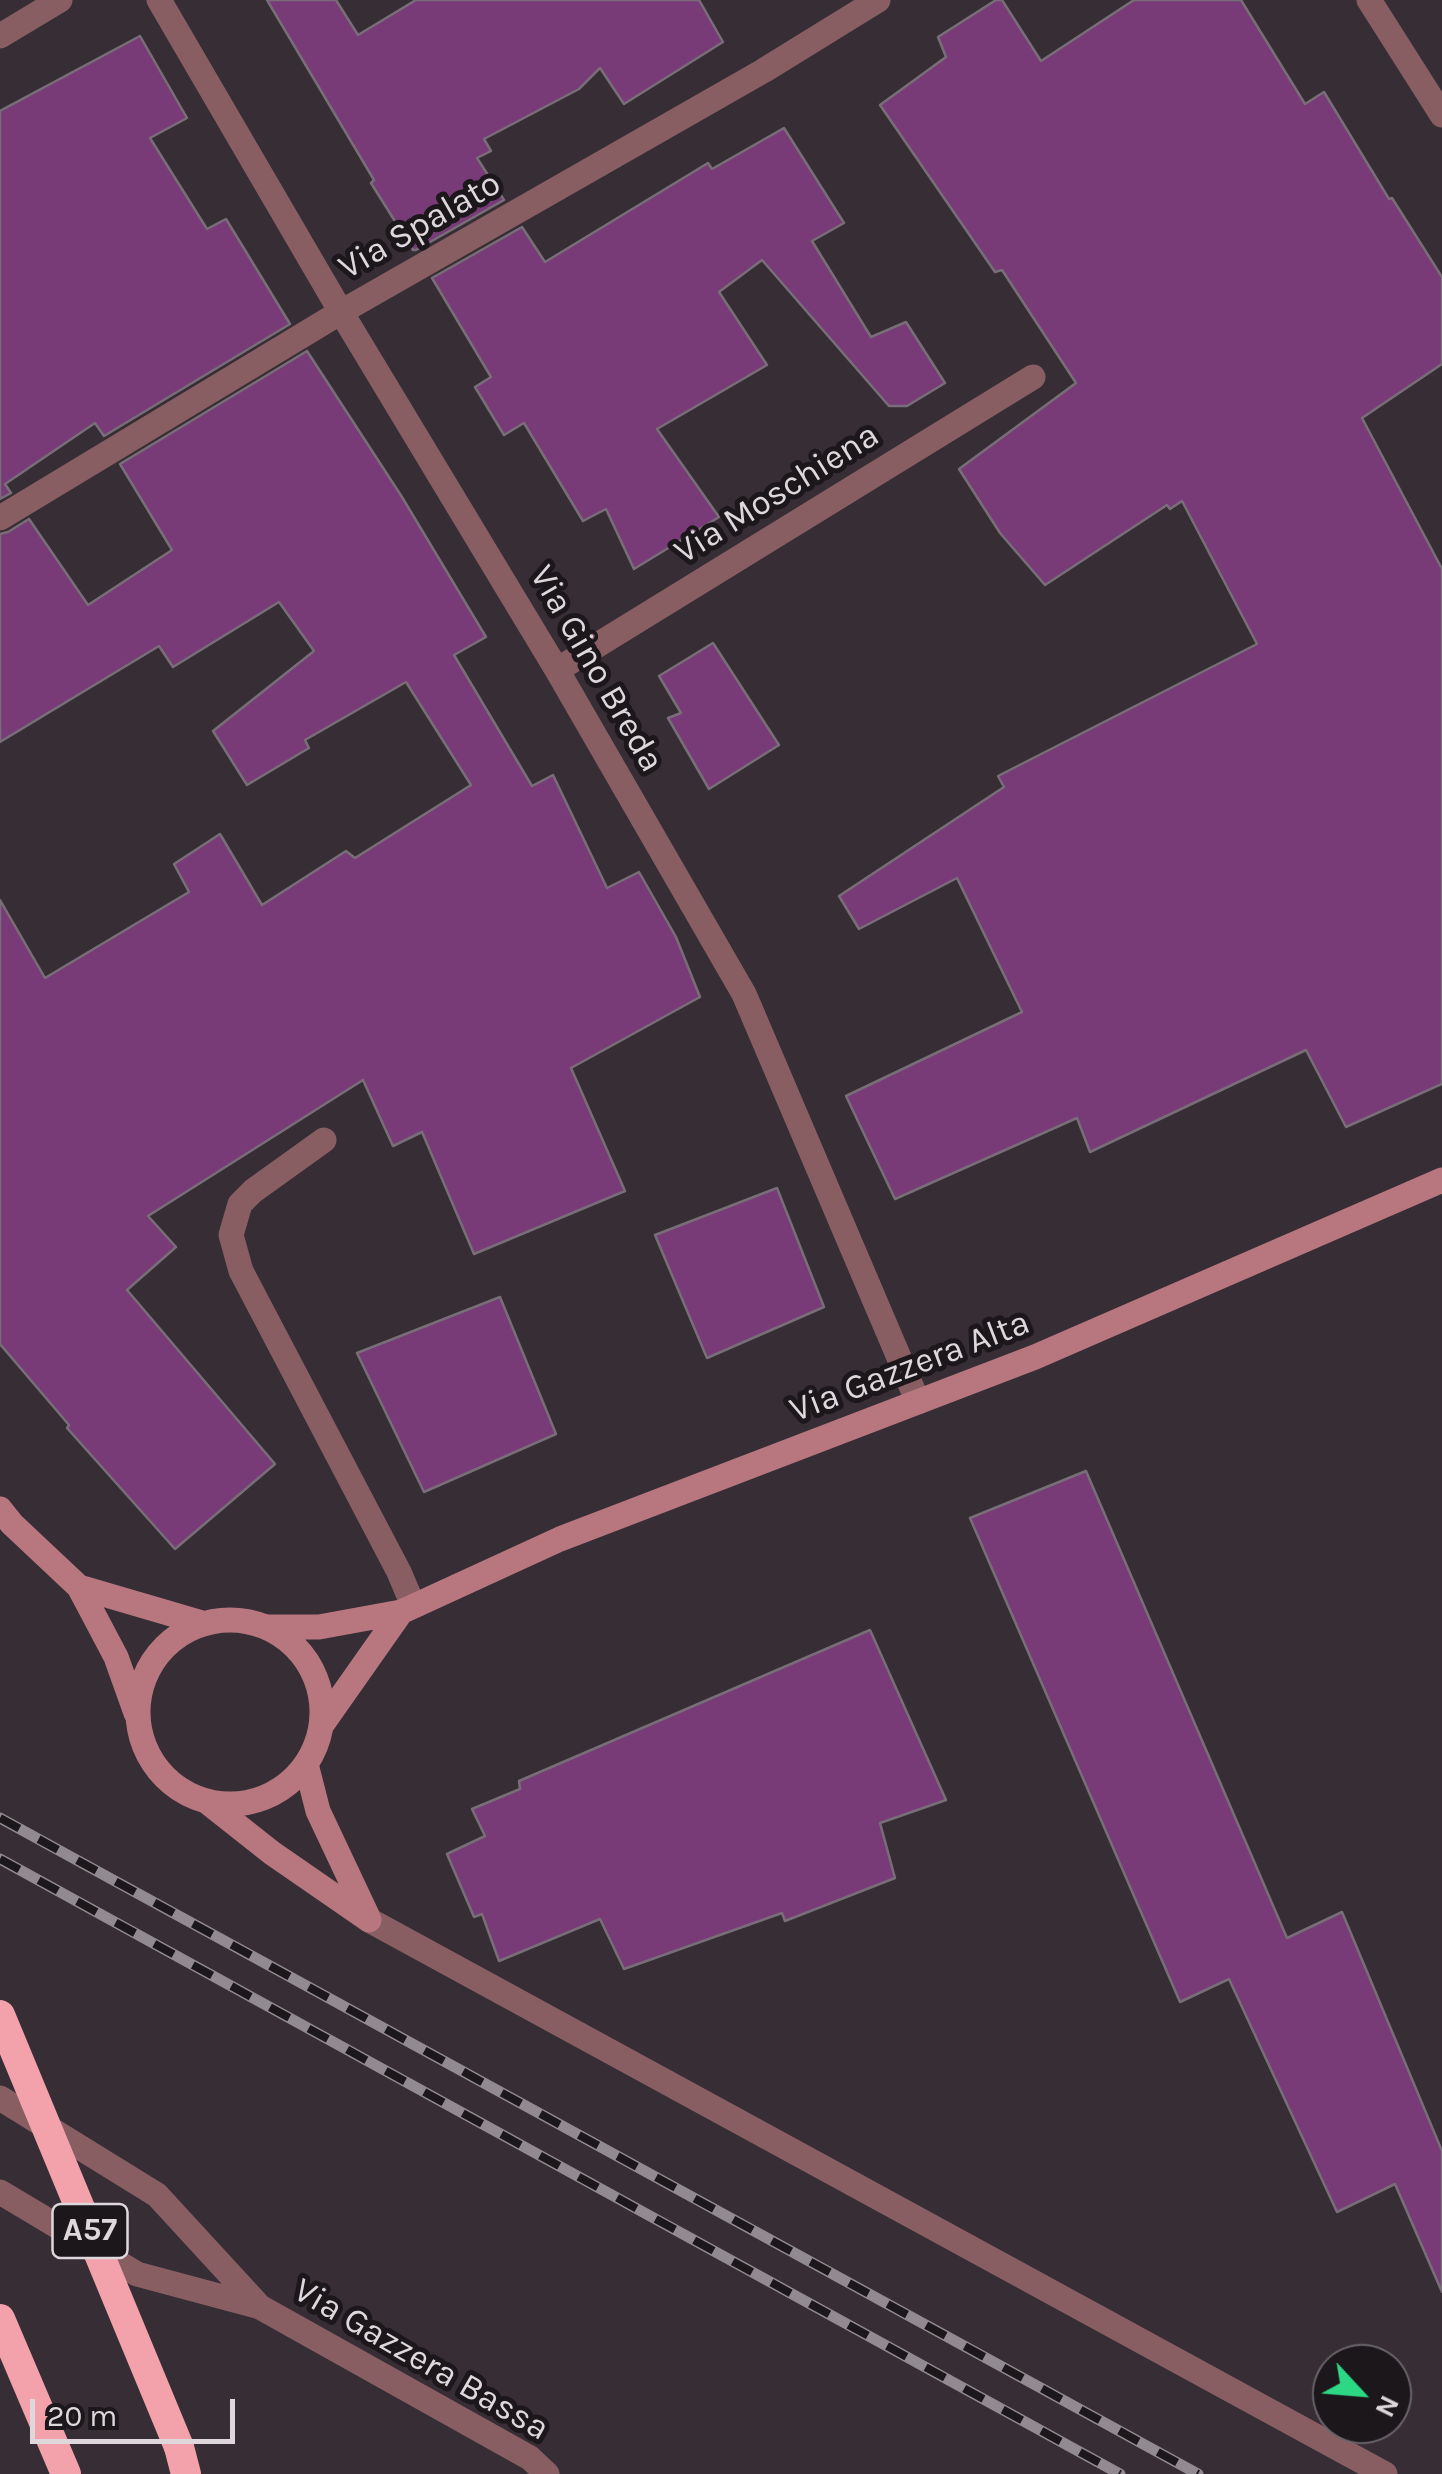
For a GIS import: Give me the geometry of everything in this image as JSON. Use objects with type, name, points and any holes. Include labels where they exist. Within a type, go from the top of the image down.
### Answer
[{"type":"highway","name":"A57","points":[[0,2016],[182,2460]]},
{"type":"highway","points":[[1,2321],[66,2474]]},
{"type":"street","points":[[0,36],[60,0]]},
{"type":"street","name":"Via Gino Breda","points":[[159,0],[340,312],[557,670],[744,994],[918,1402]]},
{"type":"street","name":"Via Spalato","points":[[0,518],[340,312],[764,71],[878,0]]},
{"type":"street","points":[[1368,0],[1442,116]]},
{"type":"street","name":"Via Moschiena","points":[[557,670],[1034,377]]},
{"type":"street","points":[[323,1723],[407,1609],[399,1572],[241,1271],[231,1235],[240,1204],[324,1140]]},
{"type":"street","name":"Via Gazzera Alta","points":[[268,1627],[319,1627],[407,1609],[560,1540],[1035,1358],[1442,1180]]},
{"type":"street","points":[[0,1509],[78,1587],[116,1657],[150,1761],[186,1795],[210,1804],[369,1920],[1384,2474]]},
{"type":"street","points":[[78,1587],[202,1623]]},
{"type":"street","points":[[136,1714],[144,1675],[168,1643],[202,1623],[246,1620],[268,1627],[300,1650],[319,1684],[323,1723],[306,1764],[288,1785],[264,1799],[237,1805],[210,1804]]},
{"type":"street","points":[[306,1764],[318,1811],[369,1920]]},
{"type":"street","name":"Via Gazzera Bassa","points":[[0,2098],[157,2195],[260,2307]]},
{"type":"street","name":"Via Gazzera Bassa","points":[[0,2192],[137,2274],[260,2307],[530,2458],[548,2474]]},
{"type":"building","points":[[267,0],[336,0],[358,35],[416,0],[699,0],[723,42],[624,104],[600,68],[579,89],[484,139],[491,151],[477,158],[504,200],[413,250]]},
{"type":"building","points":[[996,0],[1002,0],[1041,61],[1134,0],[1241,0],[1305,104],[1324,92],[1442,277],[1442,364],[1362,418],[1442,569],[1442,1084],[1346,1127],[1306,1050],[1090,1152],[1077,1118],[895,1199],[846,1096],[1022,1012],[957,878],[859,929],[839,896],[1004,787],[998,776],[1257,644],[1182,501],[1170,509],[1167,505],[1045,585],[1000,533],[959,469],[1076,383],[1002,270],[995,272],[880,105],[946,57],[938,37]]},
{"type":"building","points":[[140,36],[187,118],[150,138],[207,229],[226,219],[290,324],[104,436],[95,423],[5,484],[11,493],[0,499],[0,111]]},
{"type":"building","points":[[784,128],[844,223],[812,241],[871,337],[906,322],[945,383],[907,406],[889,406],[762,260],[719,292],[767,365],[657,429],[719,517],[634,569],[606,509],[583,521],[524,423],[504,435],[475,387],[491,377],[432,278],[522,227],[545,262],[708,163],[712,169]]},
{"type":"building","points":[[307,351],[402,497],[486,637],[454,655],[532,786],[553,775],[607,888],[639,872],[676,937],[700,997],[571,1068],[625,1191],[474,1254],[422,1132],[393,1146],[363,1080],[148,1216],[176,1247],[127,1290],[275,1464],[175,1549],[67,1428],[69,1425],[0,1344],[0,900],[45,978],[189,892],[174,864],[220,834],[262,905],[346,851],[355,858],[471,785],[406,682],[305,740],[309,748],[247,785],[213,731],[314,651],[279,602],[173,667],[159,646],[0,742],[0,534],[29,519],[88,605],[172,550],[120,464]]},
{"type":"building","points":[[713,643],[779,745],[709,789],[668,718],[681,713],[659,676]]},
{"type":"building","points":[[777,1188],[824,1307],[707,1358],[655,1235]]},
{"type":"building","points":[[500,1297],[556,1434],[424,1492],[357,1353]]},
{"type":"building","points":[[1086,1471],[1287,1938],[1342,1912],[1442,2151],[1442,2292],[1395,2184],[1337,2212],[1229,1979],[1180,2002],[970,1518]]},
{"type":"building","points":[[870,1630],[946,1800],[880,1823],[895,1878],[785,1921],[782,1913],[624,1969],[600,1919],[499,1961],[482,1914],[474,1917],[447,1854],[485,1836],[472,1809],[520,1789],[519,1781]]},
{"type":"railway","points":[[0,1818],[1198,2474]]},
{"type":"railway","points":[[0,1859],[1120,2474]]}]
